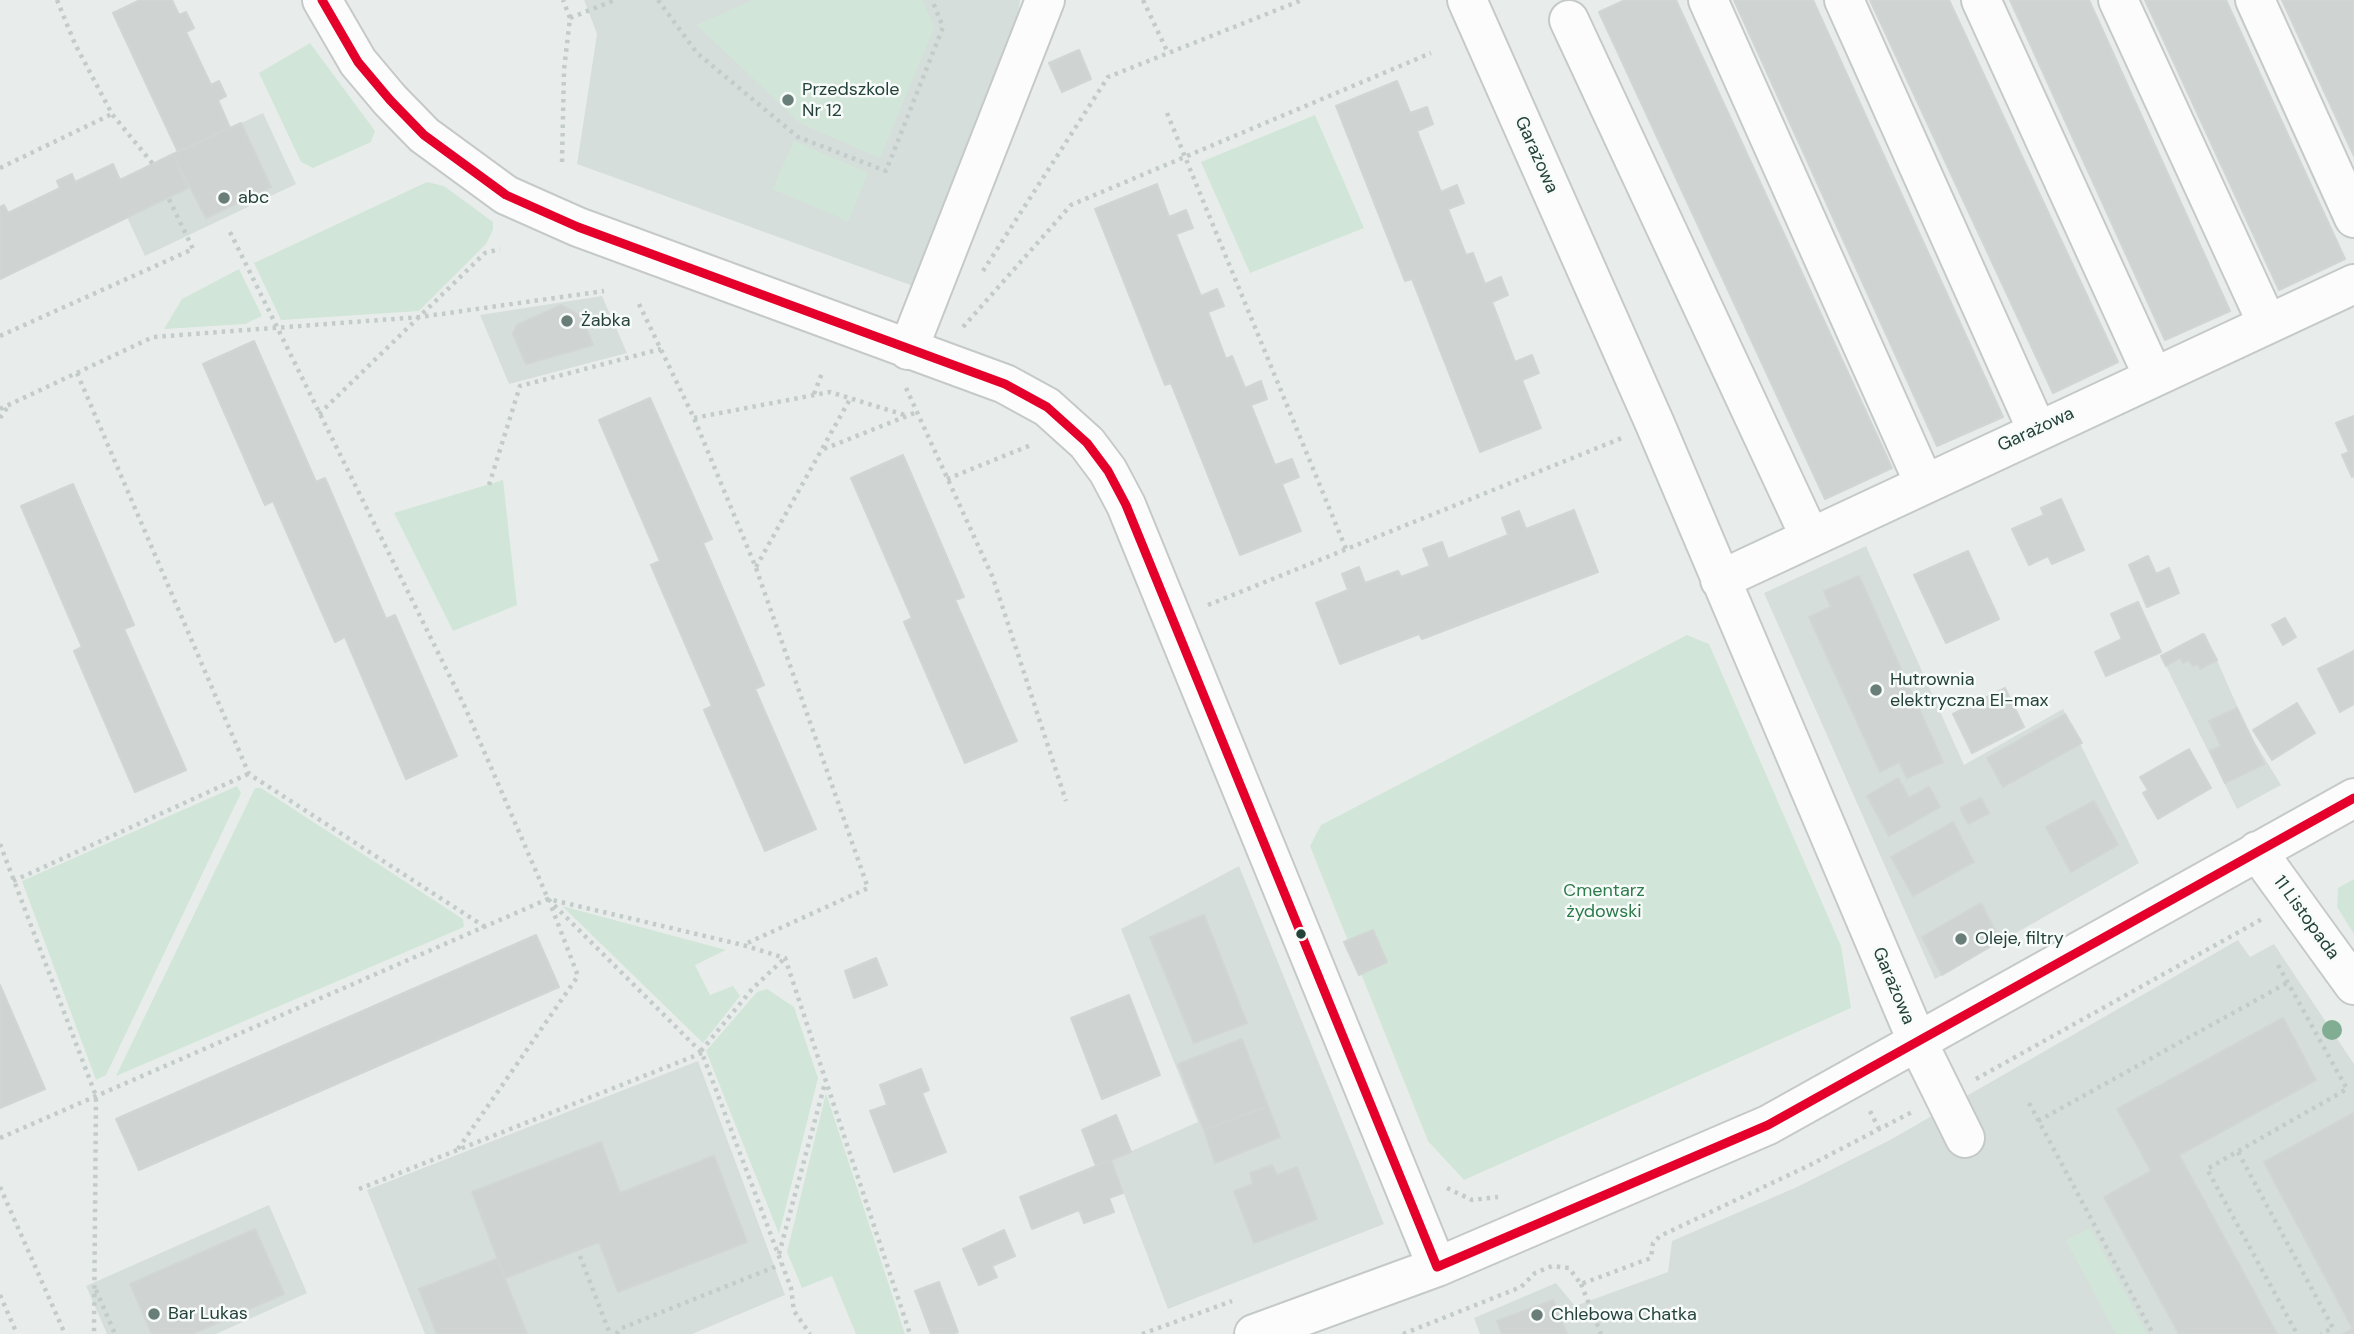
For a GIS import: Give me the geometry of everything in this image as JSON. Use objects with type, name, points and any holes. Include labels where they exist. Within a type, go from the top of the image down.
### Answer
[{"type":"street","points":[[322,0],[358,62],[390,100],[424,135],[506,195],[578,227],[1005,384],[1046,407],[1087,443],[1108,471],[1126,505],[1437,1266]]},
{"type":"street","points":[[908,350],[1045,0]]},
{"type":"street","name":"Garażowa","points":[[1467,0],[1655,424],[1918,1043],[1965,1138]]},
{"type":"street","points":[[1708,0],[1924,484]]},
{"type":"street","points":[[1843,0],[2037,430]]},
{"type":"street","points":[[1981,0],[2154,376]]},
{"type":"street","points":[[2118,0],[2267,323]]},
{"type":"street","points":[[2255,0],[2354,218]]},
{"type":"street","points":[[1569,20],[1810,537]]},
{"type":"street","name":"Garażowa","points":[[1720,580],[2354,284]]},
{"type":"street","points":[[1254,1334],[1437,1266],[1768,1125],[2354,798]]},
{"type":"street","name":"11 Listopada","points":[[2257,852],[2354,985]]},
{"type":"path","points":[[57,0],[75,44],[112,114],[153,164]]},
{"type":"path","points":[[562,162],[564,70],[570,18],[563,0]]},
{"type":"path","points":[[570,18],[615,0]]},
{"type":"path","points":[[657,0],[697,52],[798,136],[886,171],[943,27],[932,0]]},
{"type":"path","points":[[1143,0],[1168,52]]},
{"type":"path","points":[[977,280],[1108,77],[1302,0]]},
{"type":"path","points":[[962,328],[1071,205],[1431,53]]},
{"type":"path","points":[[1167,113],[1346,549]]},
{"type":"path","points":[[0,168],[112,114]]},
{"type":"path","points":[[0,336],[193,249],[168,197]]},
{"type":"path","points":[[230,232],[464,705],[548,899],[578,976],[457,1151]]},
{"type":"path","points":[[319,414],[485,253],[500,250]]},
{"type":"path","points":[[0,409],[153,337],[420,317],[604,291]]},
{"type":"path","points":[[639,304],[694,418],[755,568],[868,888],[743,945]]},
{"type":"path","points":[[489,485],[520,386],[661,349]]},
{"type":"path","points":[[77,373],[248,774],[485,926]]},
{"type":"path","points":[[814,395],[821,373]]},
{"type":"path","points":[[694,418],[830,392],[908,416]]},
{"type":"path","points":[[755,568],[850,399]]},
{"type":"path","points":[[0,418],[10,404]]},
{"type":"path","points":[[822,450],[917,412],[993,578],[1066,801]]},
{"type":"path","points":[[1204,607],[1655,424]]},
{"type":"path","points":[[947,479],[1032,444]]},
{"type":"path","points":[[13,881],[248,774]]},
{"type":"path","points":[[0,844],[96,1096],[94,1332],[90,1334]]},
{"type":"path","points":[[548,899],[702,1052],[792,1288],[794,1311],[810,1334]]},
{"type":"path","points":[[0,1138],[548,899],[743,945],[785,958]]},
{"type":"path","points":[[1967,1084],[2264,918]]},
{"type":"path","points":[[359,1189],[702,1052],[753,988],[785,958]]},
{"type":"path","points":[[785,958],[910,1334]]},
{"type":"path","points":[[2278,965],[2347,1089],[2207,1169],[2297,1334]]},
{"type":"path","points":[[2038,1121],[2287,983]]},
{"type":"path","points":[[779,1254],[826,1081]]},
{"type":"path","points":[[2029,1103],[2153,1334]]},
{"type":"path","points":[[1867,1105],[1879,1129]]},
{"type":"path","points":[[1581,1284],[1651,1258],[1653,1242],[1660,1236],[1923,1107]]},
{"type":"path","points":[[2238,1152],[2333,1328],[2321,1334]]},
{"type":"path","points":[[1443,1186],[1472,1200],[1503,1197]]},
{"type":"path","points":[[0,1187],[65,1334]]},
{"type":"path","points":[[580,1256],[610,1334]]},
{"type":"path","points":[[616,1334],[622,1328],[782,1264]]},
{"type":"path","points":[[1403,1334],[1521,1287],[1535,1273],[1552,1266],[1569,1268],[1581,1284],[1601,1334]]},
{"type":"path","points":[[95,1288],[115,1334]]},
{"type":"path","points":[[0,1295],[17,1334]]},
{"type":"path","points":[[1142,1334],[1245,1296]]},
{"type":"shaded area","name":"Przedszkole Nr 12","points":[[584,0],[1020,0],[1015,36],[913,286],[577,164],[597,34]]},
{"type":"shaded area","points":[[263,113],[296,184],[145,256],[111,183]]},
{"type":"shaded area","points":[[602,296],[627,353],[509,384],[480,315]]},
{"type":"shaded area","points":[[1866,546],[1964,765],[2063,709],[2139,863],[1935,979],[1764,593]]},
{"type":"shaded area","points":[[2205,633],[2249,733],[2281,785],[2237,809],[2161,656]]},
{"type":"shaded area","points":[[1239,866],[1384,1224],[1168,1309],[1111,1160],[1198,1122],[1121,929]]},
{"type":"shaded area","points":[[2238,940],[2250,957],[2274,944],[2354,1064],[2354,1334],[1480,1334],[1474,1318],[1556,1283],[1575,1306],[1668,1272],[1672,1241],[1797,1187],[1890,1140]]},
{"type":"shaded area","points":[[698,1061],[785,1295],[692,1334],[425,1334],[367,1190]]},
{"type":"shaded area","points":[[269,1205],[307,1293],[216,1334],[107,1334],[86,1286]]},
{"type":"green space","points":[[753,0],[922,0],[934,27],[880,158],[800,123],[697,25]]},
{"type":"green space","points":[[310,43],[375,131],[371,142],[313,168],[301,162],[259,73]]},
{"type":"green space","points":[[1315,115],[1364,228],[1250,273],[1201,162]]},
{"type":"green space","points":[[794,141],[868,173],[848,221],[773,189]]},
{"type":"green space","points":[[427,182],[444,186],[493,222],[493,230],[486,244],[419,311],[281,320],[254,263]]},
{"type":"green space","points":[[239,269],[262,316],[245,324],[164,329],[182,299]]},
{"type":"green space","points":[[503,480],[517,605],[453,631],[394,513]]},
{"type":"green space","name":"Cmentarz żydowski","points":[[1687,635],[1709,644],[1841,946],[1851,1008],[1464,1180],[1428,1141],[1310,846],[1321,825]]},
{"type":"green space","points":[[237,786],[241,793],[106,1075],[96,1080],[22,881]]},
{"type":"green space","points":[[255,788],[261,788],[463,919],[464,927],[116,1076]]},
{"type":"green space","points":[[2354,879],[2354,934],[2337,907],[2338,888]]},
{"type":"green space","points":[[562,906],[726,950],[695,965],[710,995],[733,986],[740,996],[703,1043]]},
{"type":"green space","points":[[767,989],[794,1007],[818,1078],[779,1234],[706,1051],[757,992]]},
{"type":"green space","points":[[826,1093],[905,1334],[856,1334],[832,1276],[802,1288],[787,1252]]},
{"type":"green space","points":[[2090,1228],[2147,1334],[2116,1334],[2066,1240]]},
{"type":"building","points":[[140,0],[172,0],[179,15],[186,12],[194,28],[186,32],[211,85],[219,81],[226,96],[218,100],[230,128],[178,152],[113,13]]},
{"type":"building","points":[[1625,0],[1676,0],[1892,468],[1825,499],[1599,12]]},
{"type":"building","points":[[1734,0],[1813,0],[2003,417],[1937,446]]},
{"type":"building","points":[[1870,0],[1949,0],[2118,362],[2053,393]]},
{"type":"building","points":[[2010,0],[2089,0],[2230,311],[2165,340]]},
{"type":"building","points":[[2145,0],[2226,0],[2345,259],[2279,290]]},
{"type":"building","points":[[2282,0],[2354,0],[2354,156]]},
{"type":"building","points":[[1079,50],[1091,79],[1062,92],[1049,63]]},
{"type":"building","points":[[1397,81],[1410,113],[1427,107],[1433,124],[1417,131],[1441,192],[1457,185],[1464,203],[1448,209],[1466,255],[1473,253],[1485,284],[1501,277],[1508,295],[1492,302],[1515,362],[1532,355],[1539,373],[1522,380],[1541,428],[1480,452],[1412,279],[1405,281],[1336,106]]},
{"type":"building","points":[[241,123],[271,187],[206,218],[173,154]]},
{"type":"building","points":[[173,154],[188,188],[0,279],[0,207],[4,205],[8,213],[60,188],[57,181],[72,174],[75,182],[113,164],[120,180]]},
{"type":"building","points":[[1157,184],[1169,217],[1186,210],[1193,228],[1176,234],[1201,296],[1217,289],[1224,306],[1208,312],[1226,359],[1232,356],[1245,388],[1261,381],[1267,399],[1251,405],[1275,465],[1292,459],[1299,477],[1282,484],[1301,531],[1240,555],[1171,383],[1165,385],[1095,209]]},
{"type":"building","points":[[561,305],[581,316],[593,345],[526,364],[513,334],[517,325]]},
{"type":"building","points":[[254,341],[316,482],[325,478],[386,619],[395,615],[457,756],[406,779],[345,637],[335,642],[273,501],[265,505],[203,364]]},
{"type":"building","points":[[650,398],[712,539],[703,543],[764,685],[755,689],[816,829],[765,851],[704,710],[712,706],[651,565],[660,561],[599,420]]},
{"type":"building","points":[[2354,416],[2352,477],[2342,455],[2349,452],[2336,423]]},
{"type":"building","points":[[903,455],[964,597],[955,600],[1017,741],[965,763],[904,622],[912,618],[851,478]]},
{"type":"building","points":[[73,484],[134,625],[124,629],[186,770],[135,792],[74,651],[82,647],[21,506]]},
{"type":"building","points":[[2061,499],[2084,550],[2052,564],[2048,556],[2029,565],[2012,529],[2044,515],[2041,508]]},
{"type":"building","points":[[1574,510],[1598,572],[1422,639],[1419,634],[1340,664],[1316,603],[1348,590],[1342,574],[1359,567],[1365,583],[1398,571],[1401,577],[1430,566],[1423,549],[1442,542],[1448,559],[1508,535],[1502,518],[1519,511],[1526,529]]},
{"type":"building","points":[[1968,551],[1999,619],[1946,643],[1914,575]]},
{"type":"building","points":[[2148,556],[2156,574],[2169,568],[2179,593],[2147,607],[2129,565]]},
{"type":"building","name":"Hutrownia elektryczna El-max","points":[[1859,576],[1943,762],[1907,778],[1899,762],[1880,772],[1809,617],[1831,607],[1824,591]]},
{"type":"building","points":[[2138,602],[2161,652],[2106,676],[2095,652],[2122,639],[2111,614]]},
{"type":"building","points":[[2285,618],[2296,637],[2283,645],[2272,625]]},
{"type":"building","points":[[2203,634],[2217,660],[2200,669],[2198,664],[2193,666],[2189,660],[2183,663],[2180,658],[2166,666],[2161,656]]},
{"type":"building","points":[[2354,651],[2354,704],[2340,712],[2318,669]]},
{"type":"building","points":[[2005,688],[2024,727],[1972,753],[1953,714]]},
{"type":"building","points":[[2297,703],[2315,733],[2272,760],[2253,730]]},
{"type":"building","points":[[2237,708],[2264,764],[2225,783],[2210,751],[2221,746],[2209,721]]},
{"type":"building","points":[[2065,714],[2082,743],[2003,787],[1987,758]]},
{"type":"building","points":[[2189,749],[2211,788],[2158,819],[2143,793],[2148,790],[2140,777]]},
{"type":"building","points":[[1898,778],[1909,798],[1929,787],[1940,807],[1889,836],[1867,796]]},
{"type":"building","points":[[1981,798],[1989,813],[1968,824],[1960,808]]},
{"type":"building","points":[[2094,801],[2118,845],[2071,872],[2046,827]]},
{"type":"building","points":[[1953,822],[1974,862],[1913,896],[1891,857]]},
{"type":"building","name":"Oleje, filtry","points":[[1981,903],[2000,941],[1942,975],[1922,937]]},
{"type":"building","points":[[1204,915],[1247,1023],[1194,1043],[1150,937]]},
{"type":"building","points":[[1373,930],[1387,962],[1359,975],[1344,942]]},
{"type":"building","points":[[536,935],[559,987],[139,1170],[116,1119]]},
{"type":"building","points":[[876,958],[887,985],[854,998],[845,971]]},
{"type":"building","points":[[0,985],[45,1089],[0,1108]]},
{"type":"building","points":[[1129,995],[1160,1075],[1102,1099],[1071,1018]]},
{"type":"building","points":[[2283,1018],[2316,1080],[2179,1155],[2277,1334],[2179,1334],[2104,1197],[2151,1171],[2117,1109]]},
{"type":"building","points":[[1242,1039],[1268,1106],[1204,1130],[1178,1064]]},
{"type":"building","points":[[921,1069],[929,1090],[922,1093],[946,1152],[894,1172],[870,1111],[887,1105],[880,1085]]},
{"type":"building","points":[[1268,1106],[1280,1137],[1215,1163],[1204,1130]]},
{"type":"building","points":[[2354,1113],[2354,1334],[2343,1334],[2353,1329],[2264,1162]]},
{"type":"building","points":[[1116,1115],[1131,1152],[1096,1166],[1082,1130]]},
{"type":"building","points":[[601,1142],[620,1193],[714,1156],[747,1242],[618,1292],[599,1242],[505,1278],[472,1192]]},
{"type":"building","points":[[1111,1160],[1123,1193],[1109,1198],[1114,1212],[1084,1223],[1079,1210],[1032,1229],[1020,1197]]},
{"type":"building","points":[[1272,1165],[1277,1175],[1297,1167],[1317,1219],[1254,1243],[1234,1191],[1253,1184],[1250,1173]]},
{"type":"building","points":[[255,1229],[284,1294],[192,1334],[152,1334],[130,1284]]},
{"type":"building","points":[[1004,1230],[1015,1256],[992,1266],[997,1277],[979,1285],[963,1249]]},
{"type":"building","points":[[497,1259],[527,1334],[437,1334],[419,1289]]},
{"type":"building","points":[[939,1282],[958,1332],[953,1334],[931,1334],[915,1291]]},
{"type":"building","points":[[1553,1300],[1567,1334],[1502,1334],[1497,1321]]},
{"type":"transit line","points":[[322,0],[358,62],[390,100],[424,135],[506,195],[578,227],[1005,384],[1047,407],[1087,443],[1108,471],[1126,505],[1437,1267],[1768,1125],[2354,798]]},
{"type":"place","name":"Przedszkole Nr 12","points":[[788,100]]},
{"type":"place","name":"abc","points":[[224,198]]},
{"type":"place","name":"Żabka","points":[[567,321]]},
{"type":"place","name":"Hutrownia elektryczna El-max","points":[[1876,690]]},
{"type":"place","name":"Oleje, filtry","points":[[1961,939]]},
{"type":"place","name":"Bar Lukas","points":[[154,1314]]},
{"type":"place","name":"Chlebowa Chatka","points":[[1537,1315]]}]
